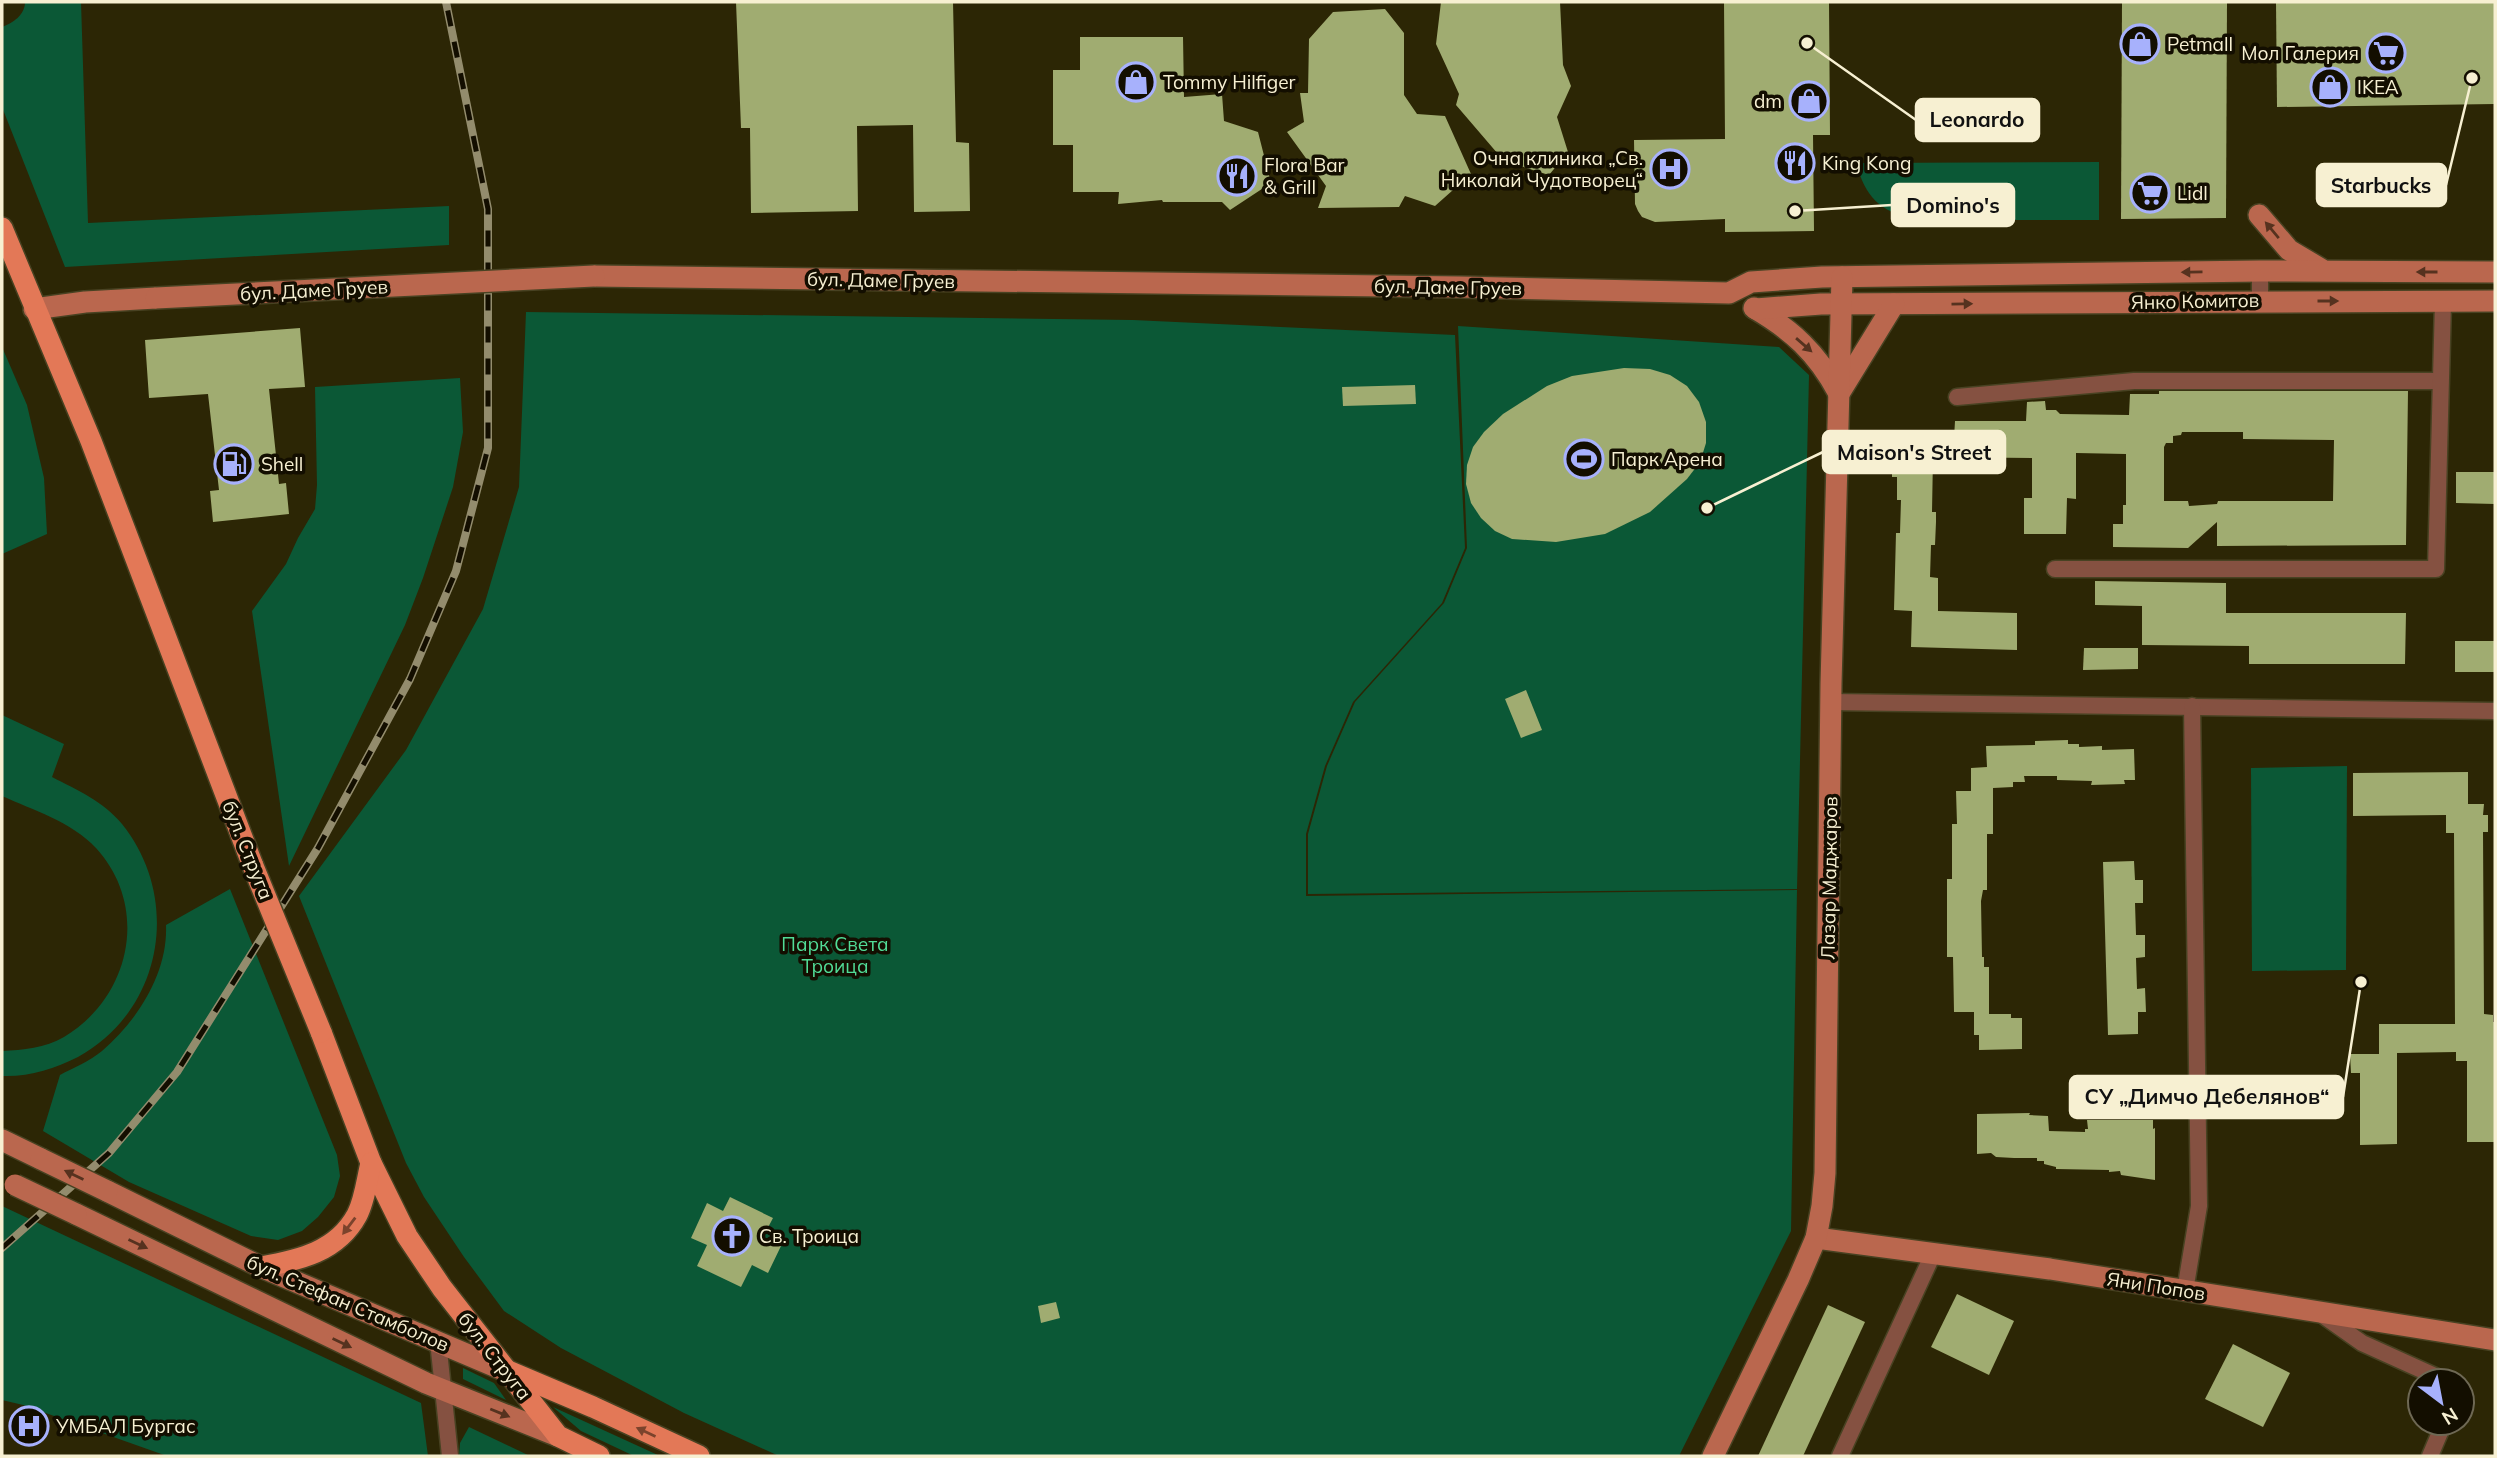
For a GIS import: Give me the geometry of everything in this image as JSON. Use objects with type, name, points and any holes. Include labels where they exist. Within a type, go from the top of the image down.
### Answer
[{"type":"main road","points":[[2259,215],[2289,250],[2326,272]]},
{"type":"main road","name":"бул. Струга","points":[[2,228],[91,441],[253,866],[371,1163],[407,1236],[442,1288],[558,1436]]},
{"type":"main road","name":"Янко Комитов","points":[[1947,276],[2260,271],[2495,272]]},
{"type":"main road","name":"бул. Даме Груев","points":[[34,309],[85,302],[594,276],[1729,293],[1751,282],[1842,277],[1947,276]]},
{"type":"main road","name":"Лазар Маджаров","points":[[1713,1456],[1798,1280],[1816,1238],[1822,1206],[1825,1172],[1831,702],[1842,277]]},
{"type":"main road","name":"бул. Даме Груев","points":[[1729,293],[1777,322],[1811,350],[1829,374],[1839,394]]},
{"type":"main road","name":"Янко Комитов","points":[[1894,304],[2495,301]]},
{"type":"main road","points":[[1756,309],[1894,304]]},
{"type":"main road","points":[[1839,394],[1894,304]]},
{"type":"main road","name":"бул. Стефан Стамболов","points":[[2,1140],[261,1267],[593,1407],[699,1456]]},
{"type":"main road","points":[[261,1267],[299,1260],[323,1250],[341,1236],[358,1214],[371,1163]]},
{"type":"main road","name":"бул. Стефан Стамболов","points":[[8,1182],[442,1390],[558,1436],[599,1456]]},
{"type":"main road","name":"Яни Попов","points":[[1816,1238],[2050,1269],[2495,1340]]},
{"type":"street","points":[[2260,271],[2260,301]]},
{"type":"street","points":[[2055,569],[2436,569],[2443,302]]},
{"type":"street","points":[[1957,397],[2134,381],[2440,381]]},
{"type":"street","points":[[1831,702],[2495,711]]},
{"type":"street","points":[[2185,1291],[2199,1206],[2192,706]]},
{"type":"street","points":[[1839,1456],[1933,1254]]},
{"type":"street","points":[[2317,1311],[2362,1343],[2415,1367]]},
{"type":"street","points":[[438,1342],[450,1456]]},
{"type":"street","points":[[2430,1456],[2438,1437]]},
{"type":"green space","points":[[25,2],[81,2],[88,223],[449,206],[449,245],[65,267],[2,107],[2,27],[18,18]]},
{"type":"green space","points":[[2099,162],[2099,220],[1914,220],[1892,212],[1876,201],[1864,185],[1856,163]]},
{"type":"green space","name":"Парк Света Троица","points":[[526,312],[1133,320],[1455,335],[1465,548],[1442,603],[1353,702],[1325,766],[1306,834],[1306,896],[1797,890],[1791,1231],[1679,1456],[779,1456],[684,1413],[561,1348],[504,1311],[424,1197],[406,1163],[299,896],[406,750],[483,609],[519,487]]},
{"type":"green space","points":[[1458,326],[1779,347],[1809,375],[1797,889],[1308,894],[1308,834],[1327,766],[1355,702],[1444,603],[1467,548]]},
{"type":"green space","points":[[2,347],[27,405],[44,478],[47,534],[2,554]]},
{"type":"green space","points":[[460,378],[463,432],[453,487],[423,578],[405,625],[289,866],[252,611],[286,564],[315,509],[315,387]]},
{"type":"green space","points":[[2,715],[64,744],[52,777],[98,802],[122,824],[141,854],[152,885],[157,918],[154,951],[145,982],[129,1011],[107,1037],[78,1057],[60,1065],[32,1074],[12,1076],[2,1076],[2,1051],[34,1048],[57,1041],[87,1020],[105,999],[118,975],[125,950],[127,923],[123,897],[113,871],[96,848],[64,824],[2,796]]},
{"type":"green space","points":[[2347,766],[2346,970],[2252,971],[2251,768]]},
{"type":"green space","points":[[230,889],[337,1155],[340,1176],[334,1197],[318,1217],[302,1231],[278,1240],[251,1236],[129,1182],[43,1131],[60,1075],[102,1051],[139,1010],[162,961],[166,925]]},
{"type":"green space","points":[[2,1206],[421,1403],[428,1456],[167,1456],[2,1400]]},
{"type":"green space","points":[[463,1368],[494,1383],[506,1400],[463,1379]]},
{"type":"green space","points":[[553,1407],[660,1456],[634,1456],[581,1431]]},
{"type":"green space","points":[[469,1427],[530,1456],[459,1456],[460,1443]]},
{"type":"building","points":[[736,2],[953,2],[956,142],[969,143],[970,211],[914,212],[913,125],[857,126],[858,211],[751,213],[750,128],[741,128]]},
{"type":"building","points":[[1441,2],[1560,2],[1563,65],[1571,86],[1557,117],[1568,152],[1549,175],[1504,161],[1456,105],[1459,94],[1436,44]]},
{"type":"building","points":[[1724,2],[1829,2],[1830,135],[1813,135],[1814,231],[1725,232],[1725,219],[1655,222],[1642,217],[1635,204],[1634,140],[1725,139]]},
{"type":"building","points":[[2122,2],[2227,2],[2226,218],[2121,219]]},
{"type":"building","name":"Мол Галерия","points":[[2276,2],[2495,2],[2495,104],[2277,107]]},
{"type":"building","points":[[1385,9],[1404,33],[1404,95],[1417,114],[1445,116],[1471,174],[1435,206],[1405,196],[1399,207],[1318,208],[1326,186],[1287,132],[1304,122],[1300,93],[1308,93],[1309,39],[1333,12]]},
{"type":"building","points":[[1080,37],[1183,37],[1184,97],[1222,94],[1224,121],[1258,132],[1271,183],[1230,210],[1222,202],[1162,200],[1118,204],[1119,192],[1073,192],[1073,145],[1053,145],[1053,70],[1080,70]]},
{"type":"building","points":[[300,328],[305,387],[269,389],[279,484],[286,483],[289,514],[213,522],[210,491],[219,490],[208,394],[149,398],[145,340]]},
{"type":"building","points":[[1624,368],[1650,369],[1670,375],[1687,386],[1699,402],[1706,422],[1706,443],[1700,462],[1687,479],[1650,512],[1605,534],[1556,542],[1512,539],[1495,531],[1481,518],[1471,503],[1466,484],[1467,465],[1473,447],[1484,432],[1503,414],[1547,386],[1572,376]]},
{"type":"building","points":[[1415,385],[1416,404],[1343,406],[1342,387]]},
{"type":"building","points":[[2159,391],[2408,391],[2406,545],[2217,546],[2217,522],[2188,548],[2113,547],[2113,524],[2123,524],[2123,505],[2126,505],[2126,454],[2076,453],[2076,499],[2067,498],[2066,534],[2024,534],[2024,498],[2032,498],[2032,458],[1933,457],[1932,512],[1936,512],[1936,522],[1935,545],[1931,545],[1930,577],[1938,578],[1938,611],[2017,613],[2017,650],[1911,647],[1912,611],[1894,610],[1896,533],[1900,533],[1901,500],[1897,500],[1897,477],[1892,477],[1892,436],[1954,438],[1955,421],[2026,421],[2027,402],[2045,401],[2046,410],[2056,410],[2060,414],[2129,415],[2130,394],[2159,394]],"holes":[[[2182,432],[2243,432],[2243,439],[2334,440],[2333,501],[2218,501],[2217,504],[2189,506],[2188,501],[2164,501],[2164,447],[2166,443],[2173,443],[2173,436],[2181,435]]]},
{"type":"building","points":[[2456,472],[2495,472],[2495,504],[2456,503]]},
{"type":"building","points":[[2095,581],[2226,583],[2226,613],[2406,613],[2405,664],[2249,664],[2249,646],[2142,645],[2142,606],[2095,605]]},
{"type":"building","points":[[2455,641],[2495,641],[2495,672],[2455,672]]},
{"type":"building","points":[[2084,648],[2138,648],[2138,669],[2083,670]]},
{"type":"building","points":[[1526,690],[1542,730],[1521,738],[1505,699]]},
{"type":"building","points":[[2068,740],[2068,744],[2079,744],[2079,747],[2102,746],[2102,750],[2134,749],[2135,780],[2124,780],[2125,784],[2091,785],[2092,781],[2057,780],[2057,776],[2024,776],[2025,782],[2013,782],[2013,787],[1993,788],[1993,834],[1987,834],[1987,890],[1983,890],[1981,901],[1982,957],[1984,967],[1989,967],[1989,1014],[2011,1014],[2011,1018],[2022,1018],[2022,1049],[1979,1050],[1979,1035],[1974,1035],[1974,1012],[1954,1012],[1953,957],[1947,957],[1947,879],[1952,879],[1952,824],[1957,824],[1956,791],[1971,791],[1971,768],[1987,767],[1986,746],[2035,745],[2035,741]]},
{"type":"building","points":[[2468,772],[2468,804],[2484,804],[2483,815],[2488,815],[2488,832],[2483,832],[2484,1014],[2493,1015],[2495,1022],[2495,1142],[2467,1142],[2467,1061],[2456,1061],[2456,1052],[2397,1053],[2397,1144],[2360,1145],[2360,1073],[2351,1073],[2350,1054],[2379,1054],[2379,1024],[2455,1024],[2454,833],[2446,833],[2446,815],[2353,816],[2353,773]]},
{"type":"building","points":[[2134,861],[2135,880],[2143,880],[2143,903],[2135,903],[2136,935],[2145,935],[2145,957],[2136,958],[2137,989],[2145,988],[2146,1012],[2138,1012],[2138,1034],[2108,1035],[2103,862]]},
{"type":"building","points":[[2030,1113],[2029,1115],[2048,1116],[2049,1131],[2085,1132],[2085,1129],[2088,1129],[2087,1120],[2153,1120],[2155,1180],[2121,1175],[2120,1171],[2056,1169],[2044,1164],[2044,1161],[2037,1161],[2037,1158],[1977,1154],[1977,1114]]},
{"type":"building","points":[[730,1197],[773,1218],[763,1237],[781,1246],[768,1273],[752,1265],[741,1287],[697,1266],[707,1245],[691,1238],[707,1203],[723,1211]]},
{"type":"building","points":[[1957,1294],[2014,1321],[1989,1375],[1931,1347]]},
{"type":"building","points":[[1056,1302],[1060,1318],[1041,1323],[1038,1306]]},
{"type":"building","points":[[1828,1305],[1865,1322],[1803,1456],[1758,1456]]},
{"type":"building","points":[[2233,1344],[2290,1373],[2263,1427],[2205,1399]]},
{"type":"railway","points":[[2,1248],[109,1153],[177,1072],[318,848],[410,679],[456,571],[488,448],[488,209],[446,2]]},
{"type":"place","name":"Leonardo","points":[[1807,43]]},
{"type":"place","name":"Petmall","points":[[2140,44]]},
{"type":"place","name":"Мол Галерия","points":[[2386,53]]},
{"type":"place","name":"Starbucks","points":[[2472,78]]},
{"type":"place","name":"Tommy Hilfiger","points":[[1136,82]]},
{"type":"place","name":"IKEA","points":[[2330,87]]},
{"type":"place","name":"dm","points":[[1809,101]]},
{"type":"place","name":"King Kong","points":[[1795,163]]},
{"type":"place","name":"Oчна клиника „Св. Николай Чудотворец“","points":[[1670,169]]},
{"type":"place","name":"Flora Bar & Grill","points":[[1237,176]]},
{"type":"place","name":"Lidl","points":[[2150,193]]},
{"type":"place","name":"Domino's","points":[[1795,211]]},
{"type":"place","name":"Парк Арена","points":[[1584,459]]},
{"type":"place","name":"Shell","points":[[234,464]]},
{"type":"place","name":"Maison's Street","points":[[1707,508]]},
{"type":"place","name":"СУ „Димчо Дебелянов“","points":[[2361,982]]},
{"type":"place","name":"Св. Троица","points":[[732,1236]]},
{"type":"place","name":"УМБАЛ Бургас","points":[[29,1426]]}]
